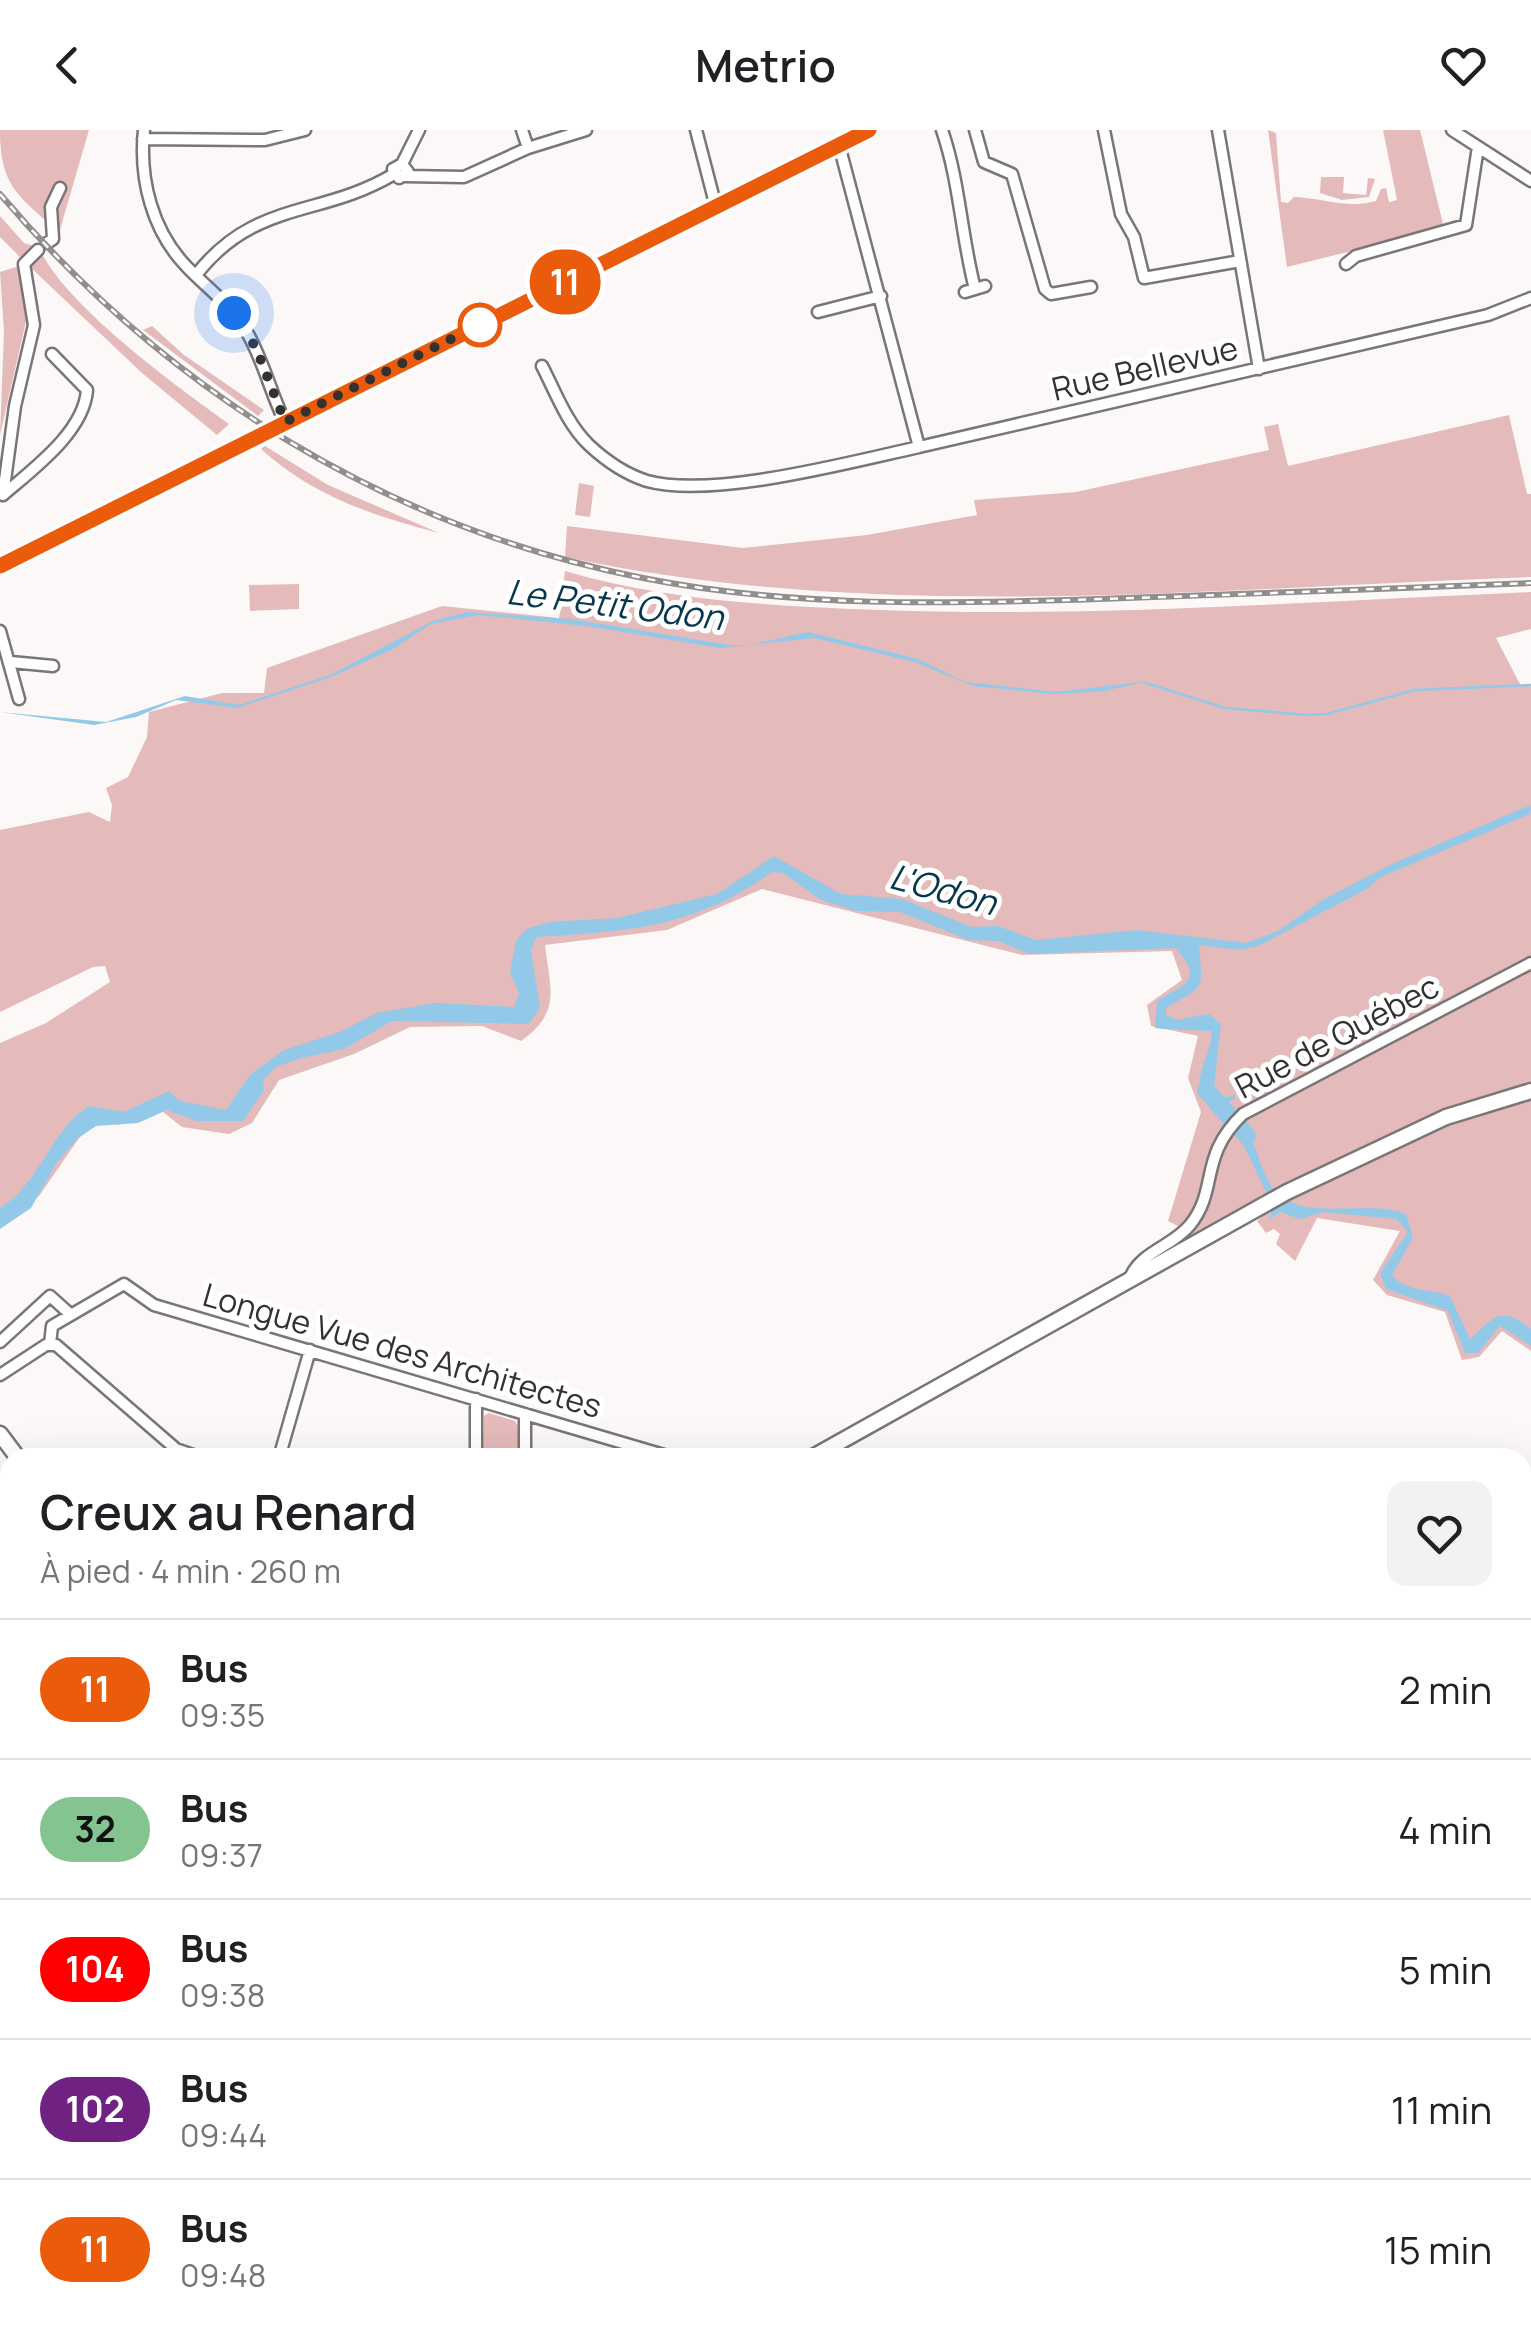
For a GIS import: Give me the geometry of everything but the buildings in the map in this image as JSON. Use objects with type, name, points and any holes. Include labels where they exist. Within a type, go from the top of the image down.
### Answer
[{"type":"main road","points":[[0,566],[869,130]]},
{"type":"main road","points":[[829,1448],[1247,1212],[1446,1116],[1531,1091]]},
{"type":"street","points":[[281,424],[246,330],[172,249],[153,210],[143,174],[144,134],[235,135],[266,140],[305,130]]},
{"type":"street","points":[[196,275],[219,248],[256,223],[372,187],[408,170],[402,164],[419,130]]},
{"type":"street","points":[[522,130],[528,148]]},
{"type":"street","points":[[400,175],[464,177],[528,148],[586,130]]},
{"type":"street","points":[[696,130],[716,207]]},
{"type":"street","points":[[942,130],[958,188],[960,232],[975,289]]},
{"type":"street","points":[[974,130],[984,162],[1012,174],[1045,290],[1052,294],[1091,287]]},
{"type":"street","points":[[1104,130],[1121,214],[1134,237],[1144,278],[1240,261]]},
{"type":"street","points":[[1218,130],[1259,369]]},
{"type":"street","points":[[1452,130],[1531,182]]},
{"type":"street","points":[[839,145],[919,447]]},
{"type":"street","points":[[1346,264],[1356,256],[1466,225],[1478,147]]},
{"type":"street","points":[[2,497],[24,358],[34,324],[24,264],[53,238],[51,207],[60,188]]},
{"type":"street","points":[[818,312],[881,296]]},
{"type":"street","name":"Rue Bellevue","points":[[542,366],[586,442],[619,468],[648,481],[687,486],[919,447],[1488,315],[1531,298]]},
{"type":"street","points":[[2,497],[53,448],[86,401],[88,390],[52,354]]},
{"type":"street","points":[[0,631],[19,700]]},
{"type":"street","points":[[10,662],[52,666]]},
{"type":"street","name":"Rue de Québec","points":[[1131,1276],[1136,1265],[1180,1236],[1196,1217],[1212,1156],[1231,1125],[1243,1114],[1531,963]]},
{"type":"street","name":"Longue Vue des Architectes","points":[[70,1314],[122,1284],[148,1303],[640,1448]]},
{"type":"street","points":[[0,1342],[50,1296],[70,1314],[50,1328],[50,1344]]},
{"type":"street","points":[[0,1375],[50,1344],[62,1347],[175,1448]]},
{"type":"street","points":[[282,1448],[310,1350]]},
{"type":"street","points":[[476,1399],[476,1448]]},
{"type":"street","points":[[525,1414],[525,1448]]},
{"type":"shaded area","points":[[0,130],[89,130],[59,233],[14,189],[4,165]]},
{"type":"shaded area","points":[[1268,130],[1276,133],[1281,202],[1288,203],[1294,197],[1355,204],[1376,201],[1381,189],[1386,188],[1389,202],[1397,200],[1383,130],[1420,130],[1444,228],[1287,267]]},
{"type":"shaded area","points":[[1321,177],[1344,177],[1343,193],[1366,195],[1368,178],[1375,179],[1369,197],[1342,200],[1320,193]]},
{"type":"shaded area","points":[[0,216],[24,243],[34,246],[23,260],[0,237]]},
{"type":"shaded area","points":[[42,254],[56,276],[100,322],[229,424],[217,435],[142,373],[29,266]]},
{"type":"shaded area","points":[[19,266],[27,317],[0,435],[4,332],[0,272]]},
{"type":"shaded area","points":[[152,326],[184,355],[264,410],[258,416],[143,330]]},
{"type":"shaded area","points":[[1509,415],[1527,494],[1531,494],[1531,577],[1168,593],[924,596],[803,590],[683,578],[565,557],[567,526],[743,548],[867,535],[977,515],[974,500],[1076,492],[1269,450],[1264,427],[1278,424],[1288,466]]},
{"type":"shaded area","points":[[265,446],[328,485],[439,533],[367,511],[322,491],[280,465],[261,449]]},
{"type":"shaded area","points":[[579,483],[594,486],[590,517],[575,515]]},
{"type":"shaded area","points":[[565,571],[642,589],[721,600],[961,612],[1206,607],[1531,592],[1531,629],[1496,638],[1521,686],[1531,686],[1531,1351],[1502,1331],[1479,1357],[1462,1360],[1445,1312],[1387,1295],[1373,1280],[1400,1231],[1317,1218],[1295,1261],[1276,1244],[1280,1234],[1274,1229],[1266,1233],[1257,1221],[1271,1209],[1270,1217],[1280,1212],[1299,1218],[1280,1188],[1193,1234],[1168,1221],[1201,1112],[1188,1078],[1198,1036],[1151,1026],[1147,1005],[1182,980],[1172,951],[1022,955],[762,889],[667,930],[545,945],[550,987],[548,1009],[543,1020],[521,1041],[482,1026],[410,1027],[354,1054],[279,1080],[252,1123],[229,1134],[182,1127],[158,1108],[119,1125],[93,1118],[39,1196],[0,1217],[0,1043],[46,1023],[110,982],[105,966],[93,967],[0,1012],[0,830],[89,812],[110,822],[112,805],[106,788],[128,777],[147,737],[149,712],[222,693],[264,693],[267,668],[442,606],[559,618]]},
{"type":"shaded area","points":[[299,584],[299,609],[250,611],[249,585]]},
{"type":"shaded area","points":[[489,1413],[515,1421],[520,1430],[519,1448],[483,1448],[484,1416]]},
{"type":"water","points":[[467,612],[571,619],[748,645],[720,648],[587,626],[478,615],[431,624],[393,649],[331,677],[237,708],[176,700],[136,717],[94,725],[0,712],[106,722],[185,696],[239,705],[330,675],[433,621]]},
{"type":"water","points":[[808,632],[918,659],[965,682],[1056,692],[1149,681],[1104,691],[1052,694],[973,686],[915,662],[814,638],[752,645]]},
{"type":"water","points":[[1531,805],[1530,814],[1381,877],[1367,889],[1258,946],[1239,950],[1199,945],[1199,986],[1166,1008],[1166,1015],[1177,1020],[1209,1014],[1221,1024],[1214,1088],[1221,1098],[1235,1095],[1234,1100],[1214,1106],[1205,1098],[1200,1081],[1212,1031],[1155,1028],[1157,1001],[1182,986],[1190,975],[1175,948],[1029,954],[998,941],[968,940],[900,912],[856,911],[821,900],[783,873],[772,872],[744,891],[688,916],[631,929],[536,937],[531,951],[540,1008],[528,1024],[392,1021],[344,1049],[276,1067],[264,1079],[263,1092],[243,1121],[197,1121],[167,1110],[138,1123],[96,1126],[77,1139],[56,1164],[31,1208],[0,1229],[0,1208],[25,1186],[64,1130],[89,1106],[124,1112],[169,1091],[180,1101],[226,1110],[250,1075],[284,1050],[340,1032],[377,1013],[435,1003],[514,1007],[519,994],[510,972],[516,941],[526,929],[549,922],[617,918],[717,894],[774,856],[841,894],[902,899],[972,927],[998,926],[1036,940],[1137,930],[1246,943],[1278,931],[1324,899],[1394,863]]},
{"type":"water","points":[[1240,1123],[1274,1190],[1267,1194],[1235,1127]]},
{"type":"water","points":[[1286,1198],[1309,1207],[1393,1210],[1406,1214],[1413,1238],[1392,1275],[1412,1287],[1450,1296],[1470,1339],[1491,1320],[1504,1315],[1531,1329],[1531,1346],[1500,1326],[1478,1353],[1465,1353],[1448,1311],[1386,1289],[1380,1273],[1408,1232],[1397,1219],[1323,1212],[1300,1219],[1280,1212],[1270,1219],[1271,1209]]},
{"type":"waterway","name":"Le Petit Odon","points":[[1146,683],[1225,708],[1307,715],[1327,714],[1415,690],[1531,685]]},
{"type":"waterway","name":"L'Odon","points":[[1206,1090],[1247,1136]]},
{"type":"railway","points":[[0,194],[65,265],[135,330],[210,389],[288,441],[372,486],[458,525],[549,555],[699,588],[871,602],[1042,601],[1531,583]]},
{"type":"bus line","name":"11","points":[[0,566],[869,130]]},
{"type":"route","points":[[234,313],[256,348],[285,422],[485,322],[480,325]]}]
